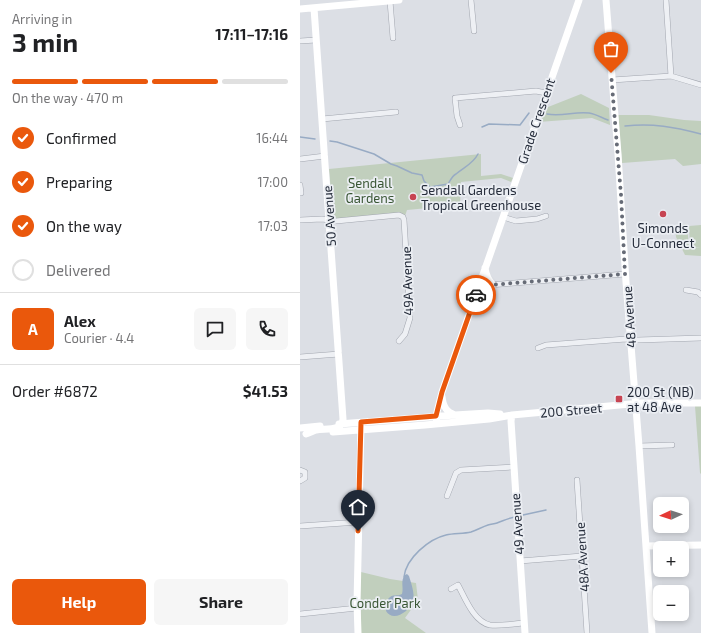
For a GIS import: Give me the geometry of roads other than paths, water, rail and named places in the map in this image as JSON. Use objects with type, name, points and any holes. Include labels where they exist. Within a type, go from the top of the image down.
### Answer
[{"type":"street","points":[[390,0],[393,38]]},
{"type":"street","points":[[300,9],[399,0]]},
{"type":"street","points":[[472,0],[474,31]]},
{"type":"street","name":"Grade Crescent","points":[[436,420],[442,392],[578,0]]},
{"type":"street","name":"48 Avenue","points":[[606,0],[652,633]]},
{"type":"street","points":[[666,0],[671,76]]},
{"type":"street","name":"50 Avenue","points":[[314,8],[339,354],[342,424]]},
{"type":"street","points":[[300,42],[316,40]]},
{"type":"street","points":[[612,80],[671,76],[701,85]]},
{"type":"street","points":[[460,125],[457,116],[455,98],[536,91],[546,93]]},
{"type":"street","points":[[322,119],[396,112]]},
{"type":"street","points":[[300,159],[325,156]]},
{"type":"street","points":[[300,185],[300,193]]},
{"type":"street","name":"49A Avenue","points":[[329,220],[336,221],[398,215],[403,217],[411,313],[405,334],[399,341]]},
{"type":"street","points":[[503,217],[516,221],[537,219],[546,216]]},
{"type":"street","points":[[300,220],[329,220]]},
{"type":"street","points":[[485,268],[488,280],[494,285]]},
{"type":"street","points":[[480,283],[494,285],[625,274]]},
{"type":"street","points":[[686,290],[698,292],[701,295]]},
{"type":"street","points":[[538,348],[546,345],[630,339],[701,338]]},
{"type":"street","points":[[300,357],[339,354]]},
{"type":"street","points":[[442,392],[443,403],[446,410],[455,415]]},
{"type":"street","name":"200 Street","points":[[300,428],[361,422],[489,419],[512,415],[644,403],[701,403]]},
{"type":"street","name":"200 Street","points":[[303,434],[360,430],[436,420],[455,415],[488,413],[512,415]]},
{"type":"street","name":"49 Avenue","points":[[512,415],[511,420],[525,633]]},
{"type":"street","points":[[358,633],[357,608],[361,422]]},
{"type":"street","points":[[303,434],[315,430],[339,427],[342,424]]},
{"type":"street","points":[[639,446],[672,445]]},
{"type":"street","points":[[447,496],[456,473],[460,470],[514,467]]},
{"type":"street","points":[[300,470],[306,474],[305,478],[300,481]]},
{"type":"street","name":"48A Avenue","points":[[577,480],[588,633]]},
{"type":"street","points":[[300,526],[359,522]]},
{"type":"street","points":[[646,546],[701,545]]},
{"type":"street","points":[[520,561],[582,556]]},
{"type":"street","points":[[451,589],[458,585],[474,614],[483,623],[495,625],[524,623]]},
{"type":"street","points":[[300,614],[357,608]]},
{"type":"water","points":[[407,574],[409,576],[414,595],[413,601],[405,612],[397,616],[393,616],[386,611],[388,599],[392,596],[402,594],[403,580]]},
{"type":"waterway","points":[[482,127],[489,124],[520,125],[529,113]]},
{"type":"waterway","points":[[547,114],[558,115],[589,113],[608,120]]},
{"type":"waterway","points":[[625,126],[663,126],[701,134]]},
{"type":"waterway","points":[[300,137],[315,139]]},
{"type":"waterway","points":[[330,141],[374,154],[391,164],[412,173],[422,175],[424,181],[430,187],[448,184],[453,176],[471,163],[478,154]]},
{"type":"waterway","points":[[523,515],[546,510]]},
{"type":"waterway","points":[[404,577],[409,563],[419,550],[439,537],[471,532],[515,517]]},
{"type":"place","name":"Sendall Gardens Tropical Greenhouse","points":[[413,197]]},
{"type":"place","name":"Simonds U-Connect","points":[[663,214]]},
{"type":"place","name":"200 St (NB) at 48 Ave","points":[[619,399]]},
{"type":"park label","name":"Sendall Gardens","points":[[370,190]]},
{"type":"park label","name":"Conder Park","points":[[385,603]]}]
